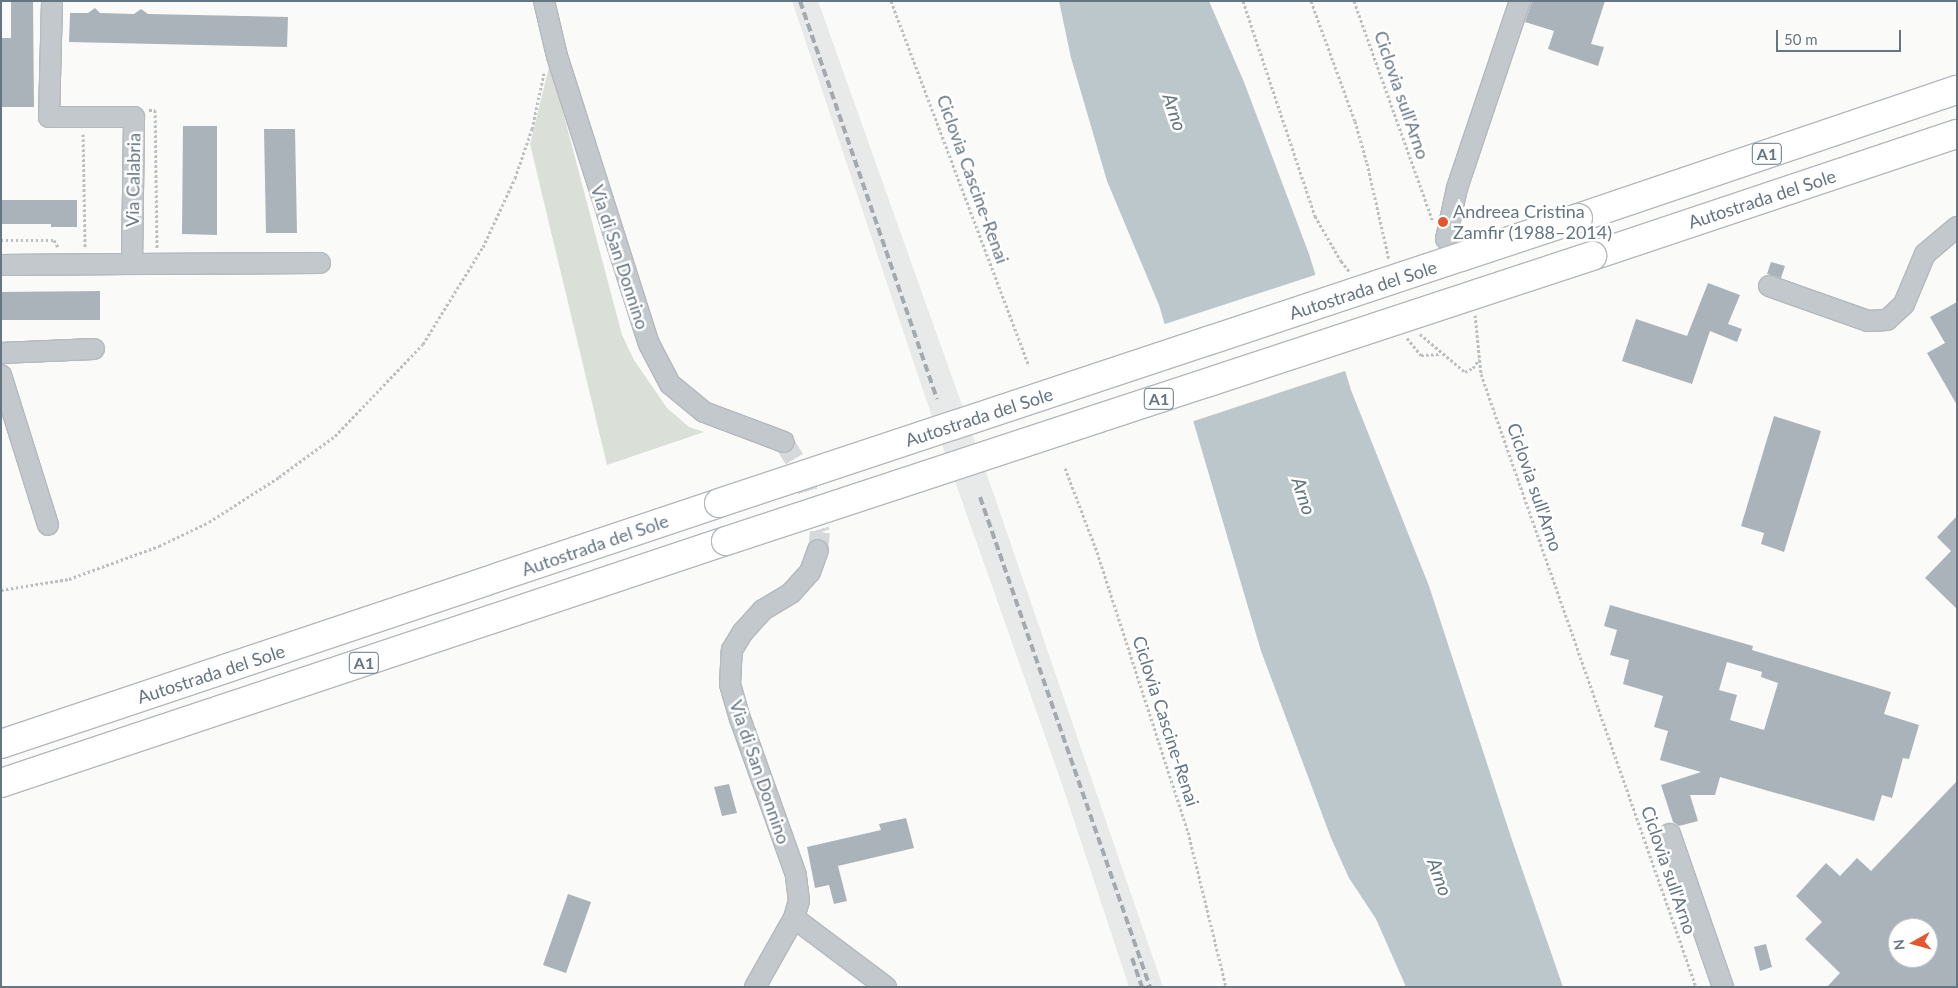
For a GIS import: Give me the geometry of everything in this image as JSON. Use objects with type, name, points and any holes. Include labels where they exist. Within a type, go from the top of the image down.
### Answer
[{"type":"highway","name":"Autostrada del Sole","points":[[1,744],[1957,90]]},
{"type":"highway","name":"Autostrada del Sole","points":[[1,784],[1957,134]]},
{"type":"street","name":"Via Calabria","points":[[52,1],[49,117],[134,117],[132,264]]},
{"type":"street","name":"Via di San Donnino","points":[[544,1],[557,56],[649,344],[670,384],[704,412],[784,442]]},
{"type":"street","points":[[1446,239],[1457,188],[1520,1]]},
{"type":"street","points":[[1769,286],[1868,321],[1888,320],[1904,304],[1925,254],[1957,227]]},
{"type":"street","points":[[1,265],[320,264]]},
{"type":"street","points":[[1,353],[94,349]]},
{"type":"street","points":[[1,375],[48,525]]},
{"type":"street","name":"Via di San Donnino","points":[[755,987],[794,918],[799,901],[796,875],[740,719],[730,684],[732,650],[743,632],[763,610],[791,593],[810,572],[818,550]]},
{"type":"street","points":[[1670,834],[1723,987]]},
{"type":"street","points":[[794,918],[886,987]]},
{"type":"path","name":"Ciclovia Cascine-Renai","points":[[891,1],[1029,366]]},
{"type":"path","points":[[1242,1],[1315,216],[1341,261],[1353,276]]},
{"type":"path","points":[[1311,1],[1357,130],[1390,262]]},
{"type":"path","name":"Ciclovia sull'Arno","points":[[1354,1],[1430,217],[1446,239]]},
{"type":"path","points":[[1,590],[69,579],[159,546],[209,522],[279,477],[335,436],[423,344],[483,247],[515,178],[532,129],[545,67]]},
{"type":"path","points":[[146,110],[155,110],[157,256]]},
{"type":"path","points":[[1,240],[54,240],[61,253]]},
{"type":"path","name":"Ciclovia sull'Arno","points":[[1475,312],[1481,374],[1696,987]]},
{"type":"path","points":[[1414,328],[1441,354],[1465,372],[1473,368],[1480,359]]},
{"type":"path","points":[[1403,333],[1421,355],[1441,354]]},
{"type":"path","name":"Ciclovia Cascine-Renai","points":[[1065,468],[1097,552],[1188,832],[1226,987]]},
{"type":"shaded area","points":[[792,1],[818,1],[993,492],[1163,987],[1129,987],[1063,787],[927,402]]},
{"type":"shaded area","points":[[550,63],[622,335],[634,360],[667,408],[689,427],[704,432],[607,465],[530,144]]},
{"type":"water","name":"Arno","points":[[1059,1],[1209,1],[1244,82],[1309,254],[1351,390],[1429,586],[1513,843],[1563,987],[1406,987],[1376,919],[1349,878],[1331,838],[1261,651],[1159,305],[1107,181],[1071,58]]},
{"type":"pier","points":[[1318,274],[1348,370],[1191,422],[1162,325]]},
{"type":"building","points":[[11,1],[33,1],[34,107],[1,107],[1,38],[11,38]]},
{"type":"building","points":[[1532,1],[1605,1],[1591,44],[1604,47],[1598,66],[1548,49],[1554,31],[1525,22]]},
{"type":"building","points":[[95,8],[100,13],[134,14],[141,9],[148,14],[288,17],[287,47],[69,42],[70,13],[88,13]]},
{"type":"building","points":[[183,126],[217,126],[217,235],[182,234]]},
{"type":"building","points":[[264,129],[295,129],[297,233],[266,233]]},
{"type":"building","points":[[1,200],[77,200],[77,227],[51,227],[51,224],[1,224]]},
{"type":"building","points":[[1771,262],[1785,266],[1781,278],[1767,274]]},
{"type":"building","points":[[1708,283],[1740,295],[1728,324],[1742,329],[1737,342],[1710,331],[1692,384],[1622,361],[1636,319],[1687,336]]},
{"type":"building","points":[[100,291],[100,320],[1,320],[1,292]]},
{"type":"building","points":[[1957,302],[1957,405],[1927,353],[1945,343],[1930,317]]},
{"type":"building","points":[[1774,416],[1821,431],[1784,552],[1761,544],[1764,533],[1741,526]]},
{"type":"building","points":[[1957,516],[1957,609],[1925,578],[1951,551],[1937,537]]},
{"type":"building","points":[[1610,605],[1753,646],[1752,650],[1891,692],[1884,714],[1919,725],[1909,759],[1903,758],[1892,798],[1882,795],[1874,821],[1720,777],[1715,795],[1690,795],[1698,821],[1679,826],[1673,822],[1661,785],[1701,772],[1660,760],[1668,731],[1654,727],[1663,696],[1623,684],[1629,660],[1610,655],[1617,630],[1604,626]],"holes":[[[1727,662],[1762,672],[1761,677],[1778,683],[1764,730],[1730,720],[1737,695],[1719,690]]]},
{"type":"building","points":[[1957,781],[1957,987],[1827,987],[1840,973],[1805,939],[1822,922],[1796,896],[1826,863],[1840,876],[1857,858],[1871,871]]},
{"type":"building","points":[[729,784],[737,813],[722,816],[714,787]]},
{"type":"building","points":[[906,818],[914,848],[838,866],[847,901],[834,904],[829,885],[815,888],[807,847],[881,830],[879,824]]},
{"type":"building","points":[[568,894],[591,902],[566,973],[543,965]]},
{"type":"building","points":[[1766,944],[1772,967],[1760,971],[1754,947]]},
{"type":"tunnel","points":[[784,442],[802,472],[820,532],[818,550]]},
{"type":"railway","points":[[800,1],[937,399]]},
{"type":"railway","points":[[980,497],[1150,987]]},
{"type":"railway","points":[[1132,958],[1142,987]]},
{"type":"place","name":"Andreea Cristina Zamfir (1988–2014)","points":[[1443,222]]}]
